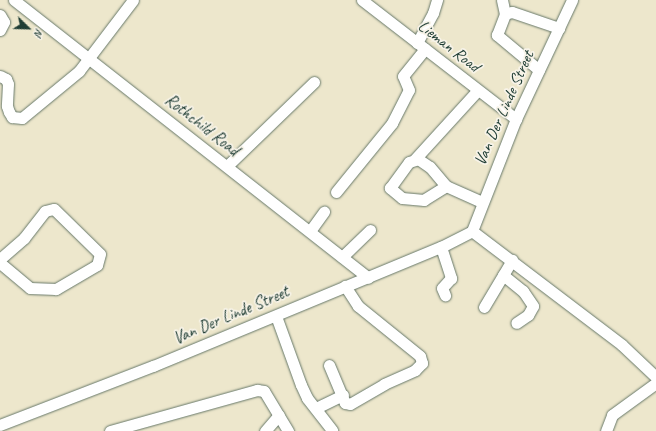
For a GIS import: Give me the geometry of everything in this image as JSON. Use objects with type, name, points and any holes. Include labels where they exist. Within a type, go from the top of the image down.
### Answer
[{"type":"street","name":"Rothchild Road","points":[[14,0],[368,278]]},
{"type":"street","points":[[0,76],[6,79],[8,84],[3,108],[12,117],[22,118],[79,71],[87,58],[133,0]]},
{"type":"street","name":"Lieman Road","points":[[362,0],[516,119]]},
{"type":"street","points":[[336,192],[392,123],[398,108],[409,90],[403,76],[421,46],[437,0]]},
{"type":"street","points":[[502,0],[505,14],[497,35],[539,70]]},
{"type":"street","name":"Van Der Linde Street","points":[[0,425],[276,316],[441,247],[472,231],[482,202],[516,119],[572,0]]},
{"type":"street","points":[[505,14],[512,12],[559,28]]},
{"type":"street","points":[[0,15],[4,22],[0,30]]},
{"type":"street","points":[[227,166],[314,82]]},
{"type":"street","points":[[446,186],[424,200],[402,198],[390,188],[392,182],[409,162],[415,159],[478,90]]},
{"type":"street","points":[[415,159],[426,162],[446,186],[482,202]]},
{"type":"street","points":[[0,258],[24,238],[45,211],[54,209],[69,221],[100,254],[97,265],[56,289],[30,288],[0,263]]},
{"type":"street","points":[[310,232],[324,212]]},
{"type":"street","points":[[342,257],[370,230]]},
{"type":"street","points":[[472,231],[622,345],[656,376]]},
{"type":"street","points":[[441,247],[451,278],[442,288],[445,295]]},
{"type":"street","points":[[484,307],[512,260]]},
{"type":"street","points":[[503,275],[523,291],[533,306],[528,315],[516,323]]},
{"type":"street","points":[[329,365],[343,395],[345,403],[350,404],[384,384],[415,370],[423,360],[358,306],[345,286]]},
{"type":"street","points":[[276,316],[301,385],[332,430]]},
{"type":"street","points":[[606,431],[612,415],[656,384]]},
{"type":"street","points":[[110,431],[257,390],[264,391],[288,431]]},
{"type":"street","points":[[316,408],[343,395]]},
{"type":"street","points":[[265,431],[279,415]]}]
